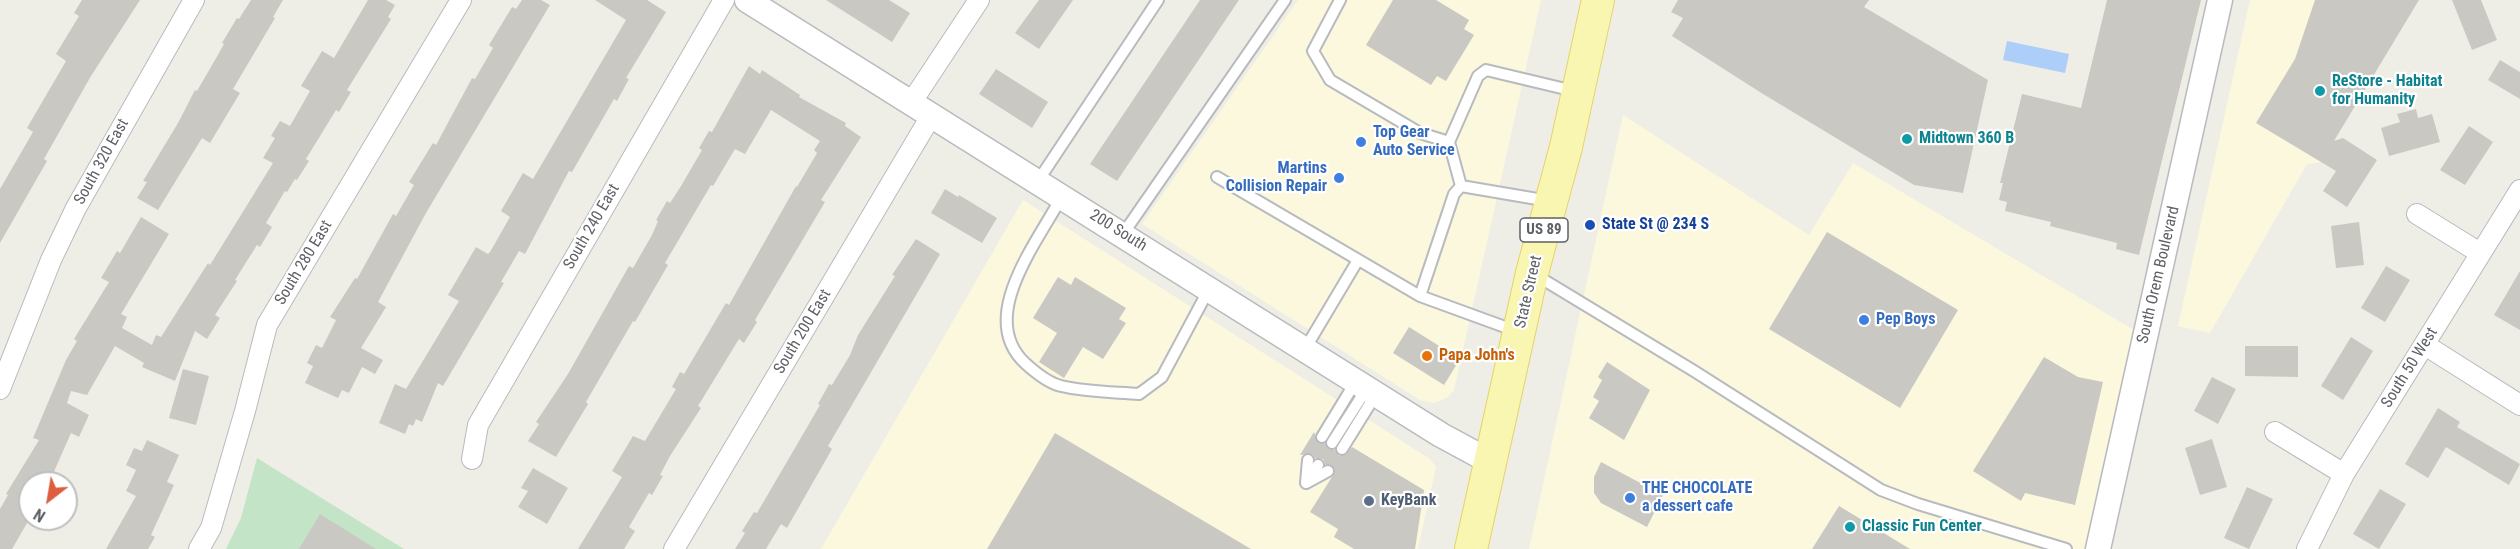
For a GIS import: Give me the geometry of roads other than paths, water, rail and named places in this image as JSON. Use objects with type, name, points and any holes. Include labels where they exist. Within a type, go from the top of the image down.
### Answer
[{"type":"main road","name":"State Street","points":[[1471,549],[1532,273],[1578,92],[1595,1]]},
{"type":"street","name":"South 320 East","points":[[0,389],[51,260],[76,208],[194,0]]},
{"type":"street","name":"South 280 East","points":[[199,549],[211,528],[267,325],[461,0]]},
{"type":"street","name":"South 240 East","points":[[472,459],[478,425],[724,0]]},
{"type":"street","name":"200 South","points":[[747,0],[1441,435],[1489,461]]},
{"type":"street","name":"South 200 East","points":[[674,549],[921,109],[979,0]]},
{"type":"street","name":"South Orem Boulevard","points":[[2098,549],[2220,0]]},
{"type":"street","name":"South 50 West","points":[[2307,549],[2344,474],[2520,190]]},
{"type":"street","points":[[2417,214],[2480,254]]},
{"type":"street","points":[[2425,345],[2520,405]]},
{"type":"street","points":[[2275,432],[2344,474]]},
{"type":"lane","points":[[1038,181],[1158,0]]},
{"type":"lane","points":[[1123,234],[1285,0]]},
{"type":"lane","points":[[1340,0],[1313,51],[1330,80],[1420,133],[1449,142]]},
{"type":"lane","points":[[1461,186],[1449,142],[1478,76],[1486,70],[1578,92]]},
{"type":"lane","points":[[1217,177],[1420,296],[1519,332]]},
{"type":"lane","points":[[1461,186],[1552,201]]},
{"type":"lane","points":[[1420,296],[1454,194],[1461,186]]},
{"type":"lane","points":[[1062,196],[1033,242],[1007,304],[1006,336],[1015,354],[1038,375],[1059,386],[1139,394],[1162,376],[1209,289]]},
{"type":"lane","points":[[1305,349],[1358,260]]},
{"type":"lane","points":[[1532,273],[1694,371],[1881,490],[1918,504],[2066,549]]},
{"type":"lane","points":[[1366,388],[1332,443],[1366,388]]},
{"type":"lane","points":[[1318,465],[1306,483],[1318,465]]},
{"type":"water","points":[[2007,41],[2069,54],[2065,73],[2003,60]]},
{"type":"place","name":"ReStore - Habitat for Humanity","points":[[2320,91]]},
{"type":"place","name":"Midtown 360 B","points":[[1907,139]]},
{"type":"place","name":"Top Gear Auto Service","points":[[1361,142]]},
{"type":"place","name":"Martins Collision Repair","points":[[1339,178]]},
{"type":"place","name":"State St @ 234 S","points":[[1590,225]]},
{"type":"place","name":"Pep Boys","points":[[1864,320]]},
{"type":"place","name":"Papa John's","points":[[1427,356]]},
{"type":"place","name":"THE CHOCOLATE a dessert cafe","points":[[1630,498]]},
{"type":"place","name":"KeyBank","points":[[1369,501]]},
{"type":"place","name":"Classic Fun Center","points":[[1850,527]]}]
